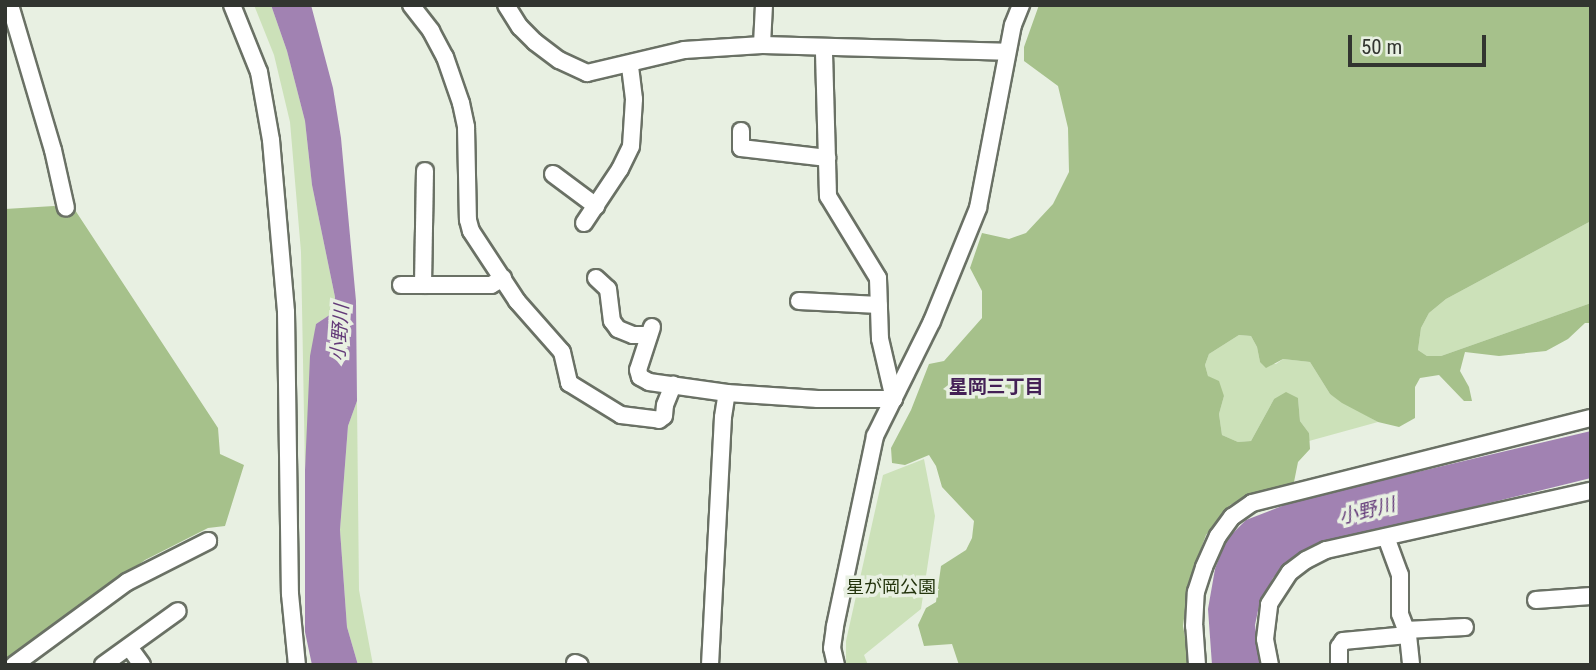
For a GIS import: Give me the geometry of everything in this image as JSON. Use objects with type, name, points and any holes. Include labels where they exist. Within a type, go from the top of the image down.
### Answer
[{"type":"street","points":[[10,5],[54,150],[66,208]]},
{"type":"street","points":[[232,5],[259,72],[271,140],[286,312],[290,594],[297,665]]},
{"type":"street","points":[[411,5],[431,31],[445,57],[461,103],[469,169],[468,220],[471,231],[517,301],[562,352],[569,383],[621,415],[659,420],[664,416],[673,385]]},
{"type":"street","points":[[506,5],[520,27],[535,41],[577,71],[587,73],[684,51],[762,45],[824,49],[1007,52]]},
{"type":"street","points":[[762,45],[764,5]]},
{"type":"street","points":[[836,665],[832,648],[835,626],[875,436],[932,321],[978,208],[1007,52],[1021,5]]},
{"type":"street","points":[[824,49],[828,196],[878,278],[880,339],[894,399]]},
{"type":"street","points":[[584,223],[640,138],[630,64]]},
{"type":"street","points":[[741,131],[741,148],[827,158]]},
{"type":"street","points":[[423,285],[418,188],[425,171]]},
{"type":"street","points":[[560,174],[596,206]]},
{"type":"street","points":[[401,285],[491,285],[503,278]]},
{"type":"street","points":[[608,285],[612,321],[618,329],[633,335],[651,331],[647,348],[639,363],[640,377],[649,382],[727,393],[818,399],[894,399]]},
{"type":"street","points":[[799,301],[879,305]]},
{"type":"street","points":[[710,665],[723,417],[727,393]]},
{"type":"street","points":[[1197,665],[1194,626],[1196,592],[1204,567],[1217,536],[1232,517],[1252,503],[1591,418]]},
{"type":"street","points":[[1270,665],[1265,639],[1269,604],[1290,572],[1326,550],[1591,491]]},
{"type":"street","points":[[1386,537],[1400,575],[1400,614],[1407,632],[1410,665]]},
{"type":"street","points":[[14,665],[127,582],[208,541]]},
{"type":"street","points":[[1536,600],[1591,596]]},
{"type":"street","points":[[103,665],[178,611]]},
{"type":"street","points":[[1339,665],[1339,647],[1343,641],[1465,627]]},
{"type":"street","points":[[129,647],[142,665]]},
{"type":"green space","points":[[254,5],[271,5],[287,51],[305,121],[312,185],[335,297],[334,312],[316,324],[305,470],[301,252],[290,122],[274,55]]},
{"type":"green space","points":[[1039,5],[1591,5],[1591,221],[1446,299],[1429,313],[1421,328],[1418,350],[1427,356],[1441,356],[1591,303],[1591,323],[1585,323],[1568,339],[1546,351],[1499,356],[1465,352],[1460,371],[1469,387],[1472,401],[1464,401],[1439,375],[1420,378],[1415,387],[1415,418],[1399,427],[1378,422],[1342,403],[1330,394],[1310,362],[1283,359],[1266,368],[1260,362],[1251,336],[1239,335],[1209,354],[1205,365],[1208,376],[1219,381],[1224,396],[1219,414],[1222,435],[1238,442],[1251,441],[1274,399],[1286,392],[1298,398],[1300,421],[1309,433],[1310,449],[1298,462],[1294,482],[1255,493],[1230,505],[1206,535],[1189,581],[1183,626],[1190,665],[959,665],[952,644],[924,646],[918,625],[926,608],[936,602],[941,566],[966,550],[972,538],[974,521],[942,487],[936,466],[929,455],[905,465],[892,463],[891,448],[911,410],[929,364],[944,361],[982,318],[982,291],[970,268],[982,233],[1009,239],[1026,233],[1053,204],[1069,172],[1068,128],[1058,86],[1024,61],[1024,47]]},
{"type":"green space","points":[[54,206],[75,210],[218,428],[220,454],[244,465],[225,526],[208,528],[145,560],[5,661],[5,209]]},
{"type":"green space","points":[[1591,221],[1591,303],[1441,356],[1427,356],[1418,350],[1421,328],[1429,313],[1446,299]]},
{"type":"green space","points":[[1239,335],[1251,336],[1260,362],[1276,364],[1283,359],[1310,362],[1330,394],[1378,422],[1309,441],[1309,433],[1300,421],[1298,398],[1274,399],[1251,441],[1238,442],[1222,435],[1219,414],[1224,396],[1208,376],[1205,365],[1209,354]]},
{"type":"green space","points":[[357,401],[359,590],[373,665],[358,665],[347,627],[340,530],[348,426]]},
{"type":"green space","name":"星が岡公園","points":[[924,459],[935,516],[921,609],[864,655],[868,665],[846,665],[846,641],[883,475]]},
{"type":"water","name":"小野川","points":[[271,5],[311,5],[333,88],[341,138],[356,301],[357,401],[348,426],[340,530],[347,627],[358,665],[312,665],[305,632],[305,470],[310,356],[316,324],[334,312],[335,297],[312,185],[305,121],[287,51]]},
{"type":"water","name":"小野川","points":[[1591,431],[1591,478],[1314,546],[1297,554],[1273,578],[1259,606],[1255,625],[1261,665],[1212,665],[1208,609],[1215,569],[1226,540],[1246,520],[1295,501]]},
{"type":"district","name":"星岡三丁目","points":[[996,387]]}]
